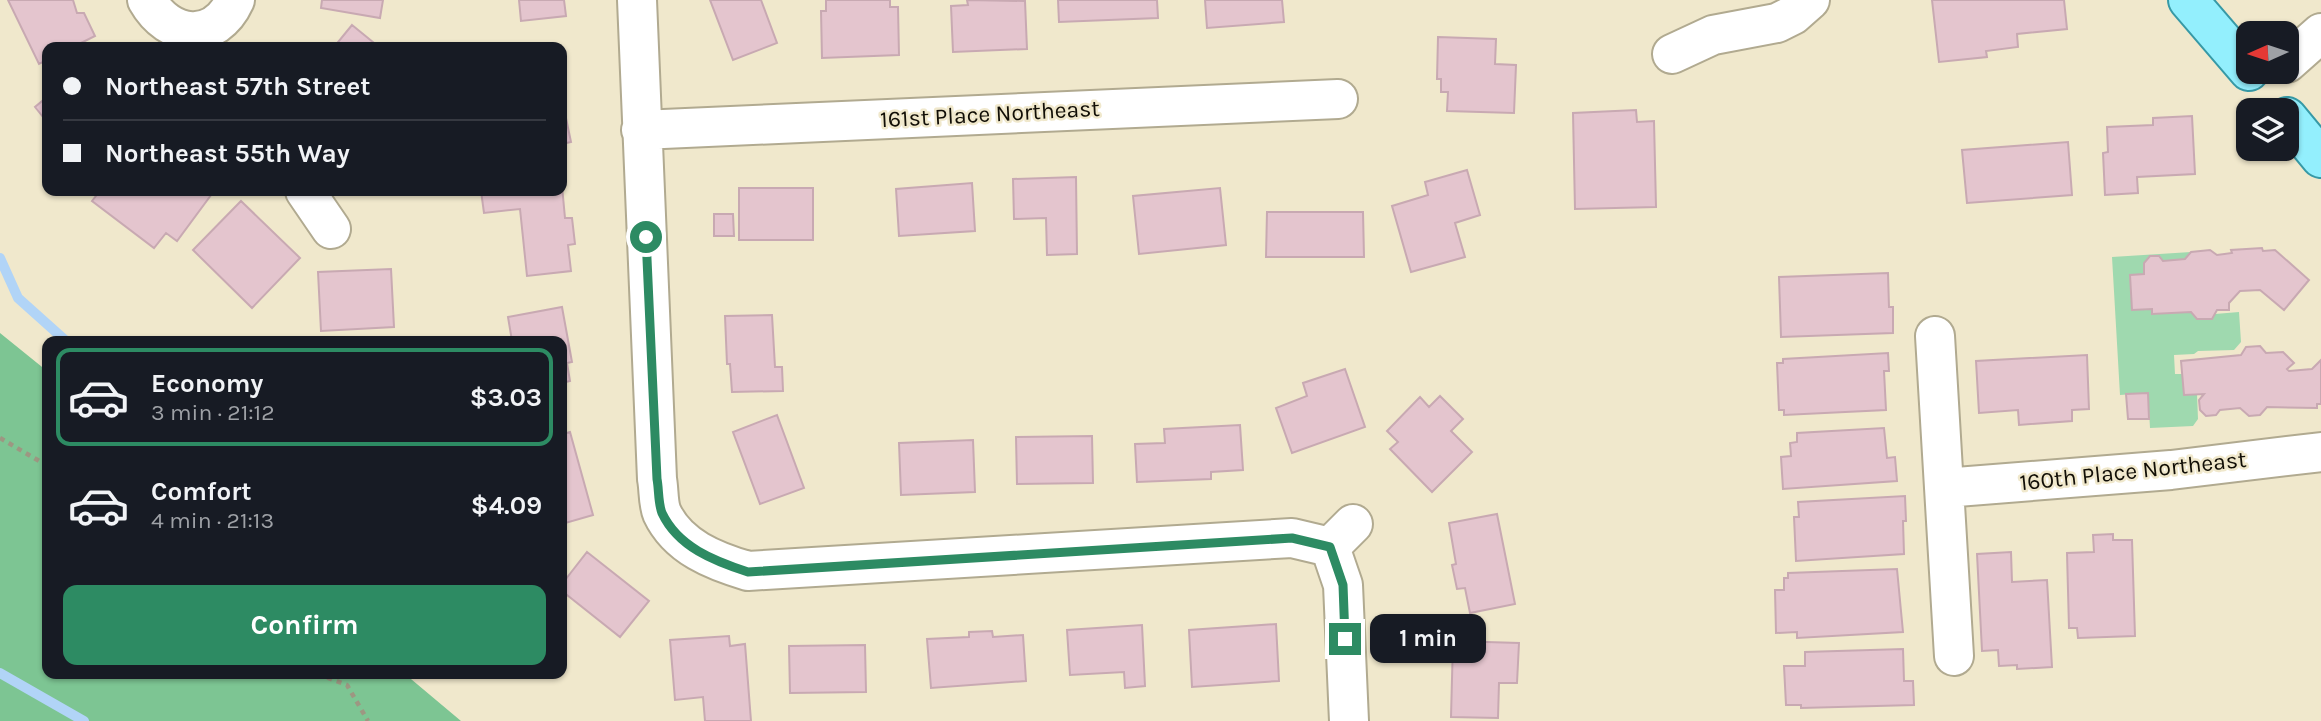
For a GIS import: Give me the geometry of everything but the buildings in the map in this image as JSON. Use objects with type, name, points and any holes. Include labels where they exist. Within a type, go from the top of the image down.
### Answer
[{"type":"main road","points":[[2188,0],[2236,48]]},
{"type":"main road","points":[[2299,131],[2321,158]]},
{"type":"street","points":[[147,0],[155,14],[167,25],[199,39],[226,16],[235,0]]},
{"type":"street","points":[[637,0],[657,479],[661,512],[681,539],[712,560],[748,572],[1341,536],[1349,721]]},
{"type":"street","points":[[1672,54],[1713,35],[1777,23],[1793,15],[1810,0]]},
{"type":"street","points":[[2300,51],[2321,33]]},
{"type":"street","name":"161st Place Northeast","points":[[641,130],[1338,99]]},
{"type":"street","points":[[308,196],[331,229]]},
{"type":"street","points":[[1935,336],[1954,656]]},
{"type":"street","name":"160th Place Northeast","points":[[1944,488],[2171,470],[2321,452]]},
{"type":"path","points":[[0,438],[42,463]]},
{"type":"path","points":[[331,679],[347,685],[368,721]]},
{"type":"green space","points":[[2191,252],[2185,259],[2163,261],[2159,256],[2150,256],[2144,263],[2144,274],[2130,275],[2132,310],[2152,309],[2153,314],[2191,312],[2197,319],[2212,319],[2215,314],[2239,312],[2241,342],[2234,350],[2174,355],[2175,374],[2183,374],[2184,395],[2197,394],[2198,419],[2193,426],[2150,428],[2148,393],[2120,395],[2112,257]]},
{"type":"green space","points":[[0,333],[42,367],[42,679],[411,679],[461,721],[0,721]]},
{"type":"waterway","points":[[0,258],[18,298],[60,336]]},
{"type":"waterway","points":[[0,673],[84,721]]},
{"type":"route","points":[[646,237],[657,479],[661,512],[681,539],[712,560],[748,572],[1292,538],[1330,547],[1343,585],[1345,639]]}]
